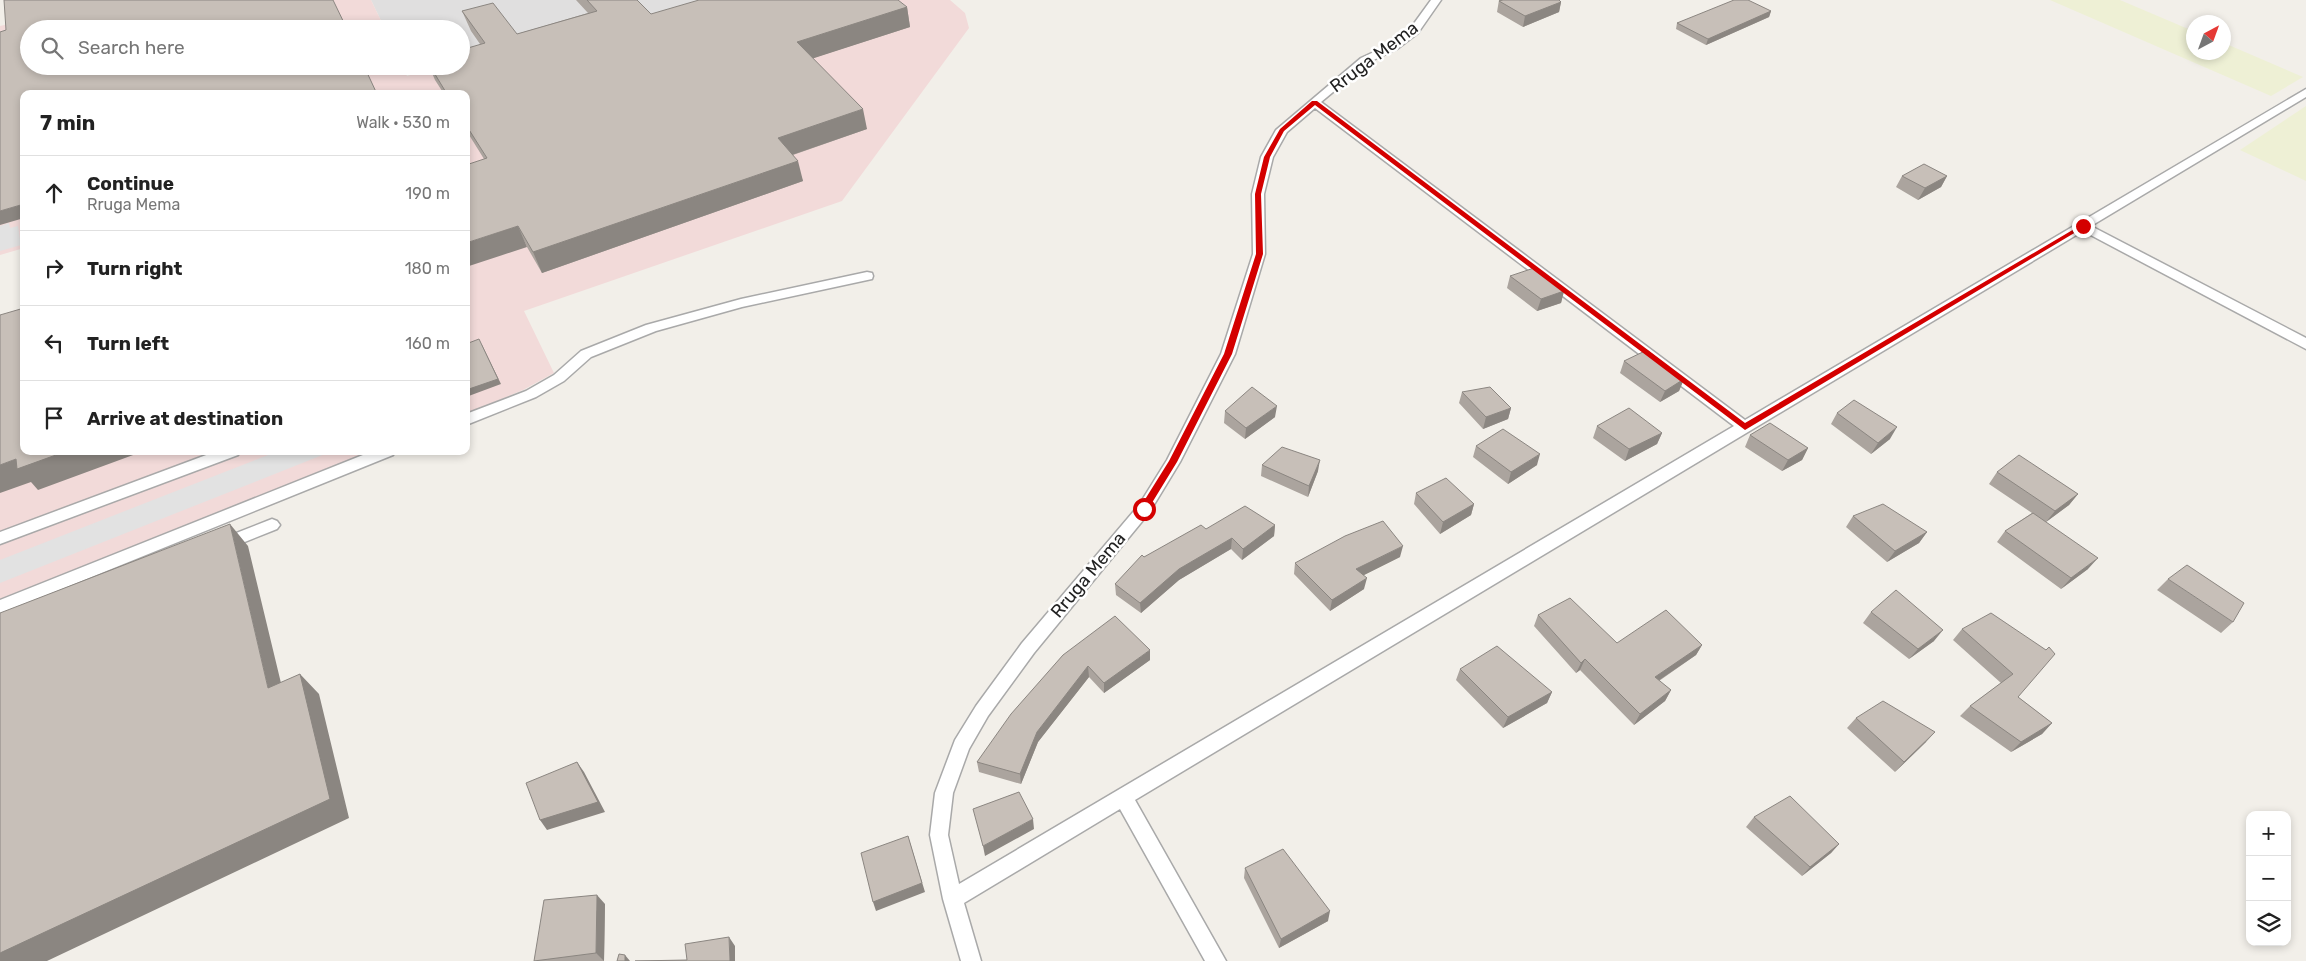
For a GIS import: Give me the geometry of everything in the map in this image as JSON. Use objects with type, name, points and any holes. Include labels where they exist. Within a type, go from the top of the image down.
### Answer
[{"type":"lane","name":"Rruga Mema","points":[[971,961],[953,900],[939,835],[944,793],[961,746],[982,711],[1028,648],[1144,509],[1173,462],[1228,354],[1259,254],[1258,194],[1267,157],[1282,130],[1365,60],[1393,47],[1414,32],[1431,10],[1436,0]]},
{"type":"lane","points":[[953,900],[2306,92]]},
{"type":"lane","points":[[1314,102],[1745,427]]},
{"type":"lane","points":[[2083,226],[2306,344]]},
{"type":"lane","points":[[470,418],[531,394],[559,378],[569,367],[586,354],[651,328],[741,303],[867,276]]},
{"type":"lane","points":[[0,538],[222,455]]},
{"type":"lane","points":[[0,607],[378,455]]},
{"type":"lane","points":[[208,550],[272,525]]},
{"type":"lane","points":[[1124,798],[1216,961]]},
{"type":"shaded area","points":[[111,0],[371,0],[381,20],[26,20]]},
{"type":"shaded area","points":[[371,0],[733,0],[470,58],[470,20],[381,20]]},
{"type":"shaded area","points":[[733,0],[950,0],[965,13],[969,28],[842,201],[524,311],[554,373],[523,390],[470,412],[470,90],[20,90],[20,249],[0,255],[0,26],[20,21],[20,75],[407,76],[470,75],[470,64],[624,32]]},
{"type":"shaded area","points":[[9,223],[10,228],[18,226],[20,245],[0,251],[0,226]]},
{"type":"shaded area","points":[[0,319],[20,429],[20,455],[364,455],[0,601]]},
{"type":"shaded area","points":[[268,455],[322,455],[0,583],[0,560]]},
{"type":"green space","points":[[2050,0],[2120,0],[2186,28],[2186,59]]},
{"type":"green space","points":[[2231,46],[2303,77],[2271,96],[2188,60],[2231,60]]},
{"type":"green space","points":[[2306,106],[2306,181],[2240,150]]},
{"type":"building","points":[[4,0],[333,0],[343,20],[20,20],[20,75],[368,75],[375,90],[20,90],[20,205],[0,211],[0,32],[6,30]]},
{"type":"building","points":[[587,0],[637,0],[651,14],[699,0],[898,0],[907,7],[797,42],[863,109],[778,138],[798,161],[533,252],[518,226],[470,242],[470,164],[487,158],[470,131],[470,90],[445,90],[435,75],[470,75],[470,47],[485,43],[462,11],[493,3],[517,34],[597,11]]},
{"type":"building","points":[[1559,0],[1561,2],[1525,16],[1499,1]]},
{"type":"building","points":[[1734,0],[1748,0],[1771,11],[1708,39],[1677,23]]},
{"type":"building","points":[[1924,164],[1947,176],[1925,188],[1902,176]]},
{"type":"building","points":[[1534,268],[1564,291],[1541,299],[1510,276]]},
{"type":"building","points":[[20,309],[20,455],[56,455],[17,469],[16,459],[0,465],[0,315]]},
{"type":"building","points":[[479,339],[498,379],[470,389],[470,342]]},
{"type":"building","points":[[1647,350],[1684,379],[1665,391],[1624,361]]},
{"type":"building","points":[[1252,387],[1277,406],[1246,428],[1225,411]]},
{"type":"building","points":[[1490,387],[1511,408],[1486,417],[1462,392]]},
{"type":"building","points":[[1854,400],[1897,427],[1878,443],[1837,413]]},
{"type":"building","points":[[1629,408],[1662,433],[1629,449],[1597,426]]},
{"type":"building","points":[[1770,423],[1808,448],[1788,460],[1750,435]]},
{"type":"building","points":[[1503,429],[1540,454],[1511,472],[1476,446]]},
{"type":"building","points":[[1282,447],[1320,460],[1309,486],[1262,465]]},
{"type":"building","points":[[2019,455],[2078,494],[2055,511],[1997,472]]},
{"type":"building","points":[[1446,478],[1474,504],[1443,522],[1416,493]]},
{"type":"building","points":[[1883,504],[1927,532],[1895,551],[1853,516]]},
{"type":"building","points":[[1245,506],[1275,525],[1243,549],[1232,538],[1179,569],[1140,603],[1115,584],[1142,555],[1144,557],[1201,525],[1206,529]]},
{"type":"building","points":[[2033,513],[2098,558],[2071,578],[2005,531]]},
{"type":"building","points":[[1383,521],[1403,546],[1356,569],[1367,578],[1332,600],[1295,563],[1345,536]]},
{"type":"building","points":[[230,524],[268,688],[300,674],[330,799],[0,953],[0,613]]},
{"type":"building","points":[[2187,565],[2244,603],[2233,622],[2168,579]]},
{"type":"building","points":[[1896,590],[1943,630],[1918,649],[1871,612]]},
{"type":"building","points":[[1570,598],[1617,643],[1666,610],[1702,645],[1655,677],[1671,690],[1640,714],[1585,659],[1581,663],[1538,615]]},
{"type":"building","points":[[1991,613],[2046,650],[2049,647],[2055,654],[2018,697],[2052,723],[2021,742],[1970,706],[2013,674],[1962,629]]},
{"type":"building","points":[[1115,616],[1150,650],[1104,683],[1088,666],[1037,732],[1020,774],[977,762],[1011,714],[1063,655]]},
{"type":"building","points":[[1497,646],[1552,692],[1508,717],[1460,669]]},
{"type":"building","points":[[1883,701],[1935,732],[1904,762],[1856,718]]},
{"type":"building","points":[[577,762],[598,802],[540,820],[526,783]]},
{"type":"building","points":[[1019,792],[1033,819],[983,846],[973,809]]},
{"type":"building","points":[[1790,796],[1839,844],[1810,867],[1754,817]]},
{"type":"building","points":[[908,836],[922,883],[873,902],[861,853]]},
{"type":"building","points":[[1283,849],[1330,911],[1281,939],[1245,868]]},
{"type":"building","points":[[597,895],[596,953],[534,961],[544,900]]},
{"type":"building","points":[[729,937],[730,961],[635,961],[687,960],[685,944]]},
{"type":"building","points":[[619,954],[625,955],[625,961],[617,961]]},
{"type":"route","points":[[1144,509],[1173,462],[1228,354],[1259,254],[1258,194],[1267,157],[1282,130],[1314,102],[1745,427],[2083,226]]}]
